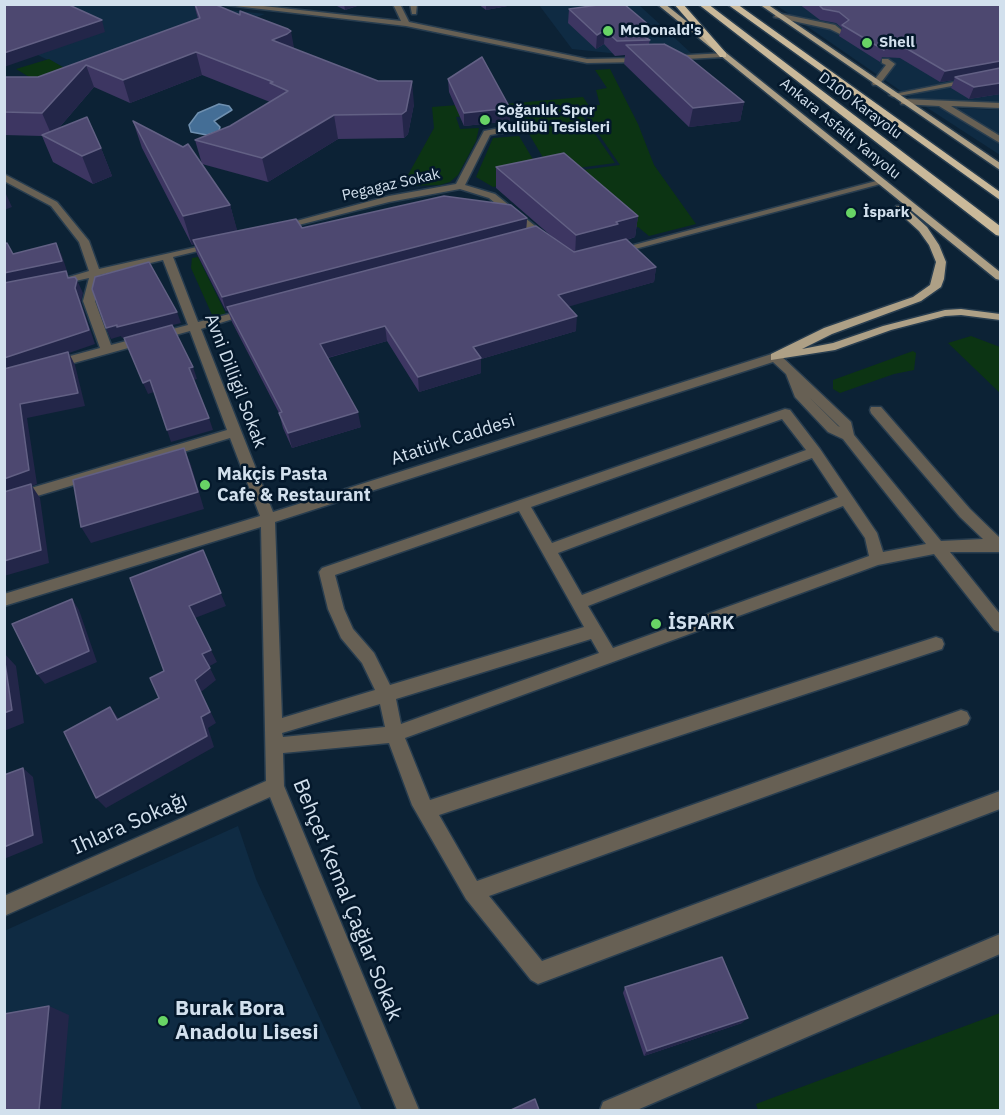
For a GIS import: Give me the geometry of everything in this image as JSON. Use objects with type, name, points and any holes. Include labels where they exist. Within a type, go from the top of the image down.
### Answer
[{"type":"highway","points":[[678,4],[723,55]]},
{"type":"highway","name":"D100 Karayolu","points":[[702,4],[1000,231]]},
{"type":"highway","name":"D100 Karayolu","points":[[731,4],[1000,197]]},
{"type":"main road","name":"Ankara Asfaltı Yanyolu","points":[[660,4],[1000,277]]},
{"type":"main road","points":[[762,4],[1000,167]]},
{"type":"main road","points":[[775,357],[828,331],[917,299],[935,287],[939,279],[941,262],[934,245],[923,229],[884,193],[883,182]]},
{"type":"main road","points":[[775,357],[835,346],[887,328],[945,313],[961,312],[1000,317]]},
{"type":"street","points":[[221,4],[298,8],[406,24],[587,61],[723,55]]},
{"type":"street","points":[[396,4],[406,24]]},
{"type":"street","points":[[777,15],[832,27],[840,32]]},
{"type":"street","points":[[876,83],[891,64],[885,61]]},
{"type":"street","points":[[893,95],[1000,75]]},
{"type":"street","points":[[904,102],[1000,105]]},
{"type":"street","points":[[940,104],[1000,140]]},
{"type":"street","points":[[460,186],[486,133],[510,129]]},
{"type":"street","points":[[5,179],[54,204],[84,241],[95,274],[89,301],[106,349]]},
{"type":"street","points":[[607,253],[883,182]]},
{"type":"street","name":"Pegagaz Sokak","points":[[268,230],[389,200],[460,186],[492,196],[533,236],[555,248]]},
{"type":"street","points":[[50,284],[221,242]]},
{"type":"street","name":"Avni Dilligil Sokak","points":[[167,256],[268,519]]},
{"type":"street","points":[[38,369],[264,308]]},
{"type":"street","points":[[775,357],[790,374],[800,394],[833,429],[849,436],[1000,625]]},
{"type":"street","name":"Atatürk Caddesi","points":[[4,600],[268,519],[775,357]]},
{"type":"street","points":[[876,410],[965,513],[1000,545]]},
{"type":"street","points":[[877,559],[872,537],[816,452],[785,413],[327,572],[336,609],[347,633],[368,658],[386,694],[395,734],[425,811],[473,892],[538,973],[1000,800]]},
{"type":"street","points":[[4,501],[236,432]]},
{"type":"street","points":[[548,551],[816,452]]},
{"type":"street","points":[[578,603],[846,499]]},
{"type":"street","points":[[522,504],[609,656]]},
{"type":"street","name":"Behçet Kemal Çağlar Sokak","points":[[268,519],[275,786],[408,1110]]},
{"type":"street","points":[[274,737],[395,734],[877,559],[938,547],[1000,545]]},
{"type":"street","points":[[274,737],[386,694],[595,632]]},
{"type":"street","points":[[425,811],[936,645]]},
{"type":"street","points":[[473,892],[961,718]]},
{"type":"street","name":"Ihlara Sokağı","points":[[4,906],[275,786]]},
{"type":"street","points":[[611,1110],[1000,945]]},
{"type":"shaded area","points":[[176,4],[265,14],[85,78],[5,39],[4,5]]},
{"type":"shaded area","points":[[539,5],[639,5],[691,53],[629,55],[572,49]]},
{"type":"shaded area","points":[[776,5],[1000,5],[1000,102],[914,100]]},
{"type":"shaded area","points":[[219,104],[229,106],[232,110],[214,121],[220,127],[219,131],[207,135],[191,132],[189,125],[198,113]]},
{"type":"shaded area","points":[[926,107],[1000,110],[1000,155]]},
{"type":"shaded area","name":"Burak Bora Anadolu Lisesi","points":[[238,826],[256,879],[362,1110],[5,1110],[4,931]]},
{"type":"green space","points":[[49,59],[80,77],[47,88],[16,69]]},
{"type":"green space","points":[[610,69],[638,124],[654,165],[696,224],[649,236],[638,227],[632,228],[575,171],[620,165],[578,104],[508,109],[504,104],[583,97],[589,106],[600,105],[596,90],[607,88],[595,70]]},
{"type":"green space","points":[[484,103],[505,112],[456,117],[460,129],[479,128],[476,141],[458,175],[450,182],[440,185],[408,186],[403,184],[434,128],[432,107]]},
{"type":"green space","points":[[575,105],[615,163],[555,171],[558,173],[493,187],[476,177],[493,138],[519,136],[540,171],[551,171],[516,112]]},
{"type":"green space","points":[[198,257],[227,316],[213,317],[191,268],[192,258]]},
{"type":"green space","points":[[971,336],[1000,347],[1000,393],[948,343]]},
{"type":"green space","points":[[913,351],[916,353],[914,370],[894,374],[840,393],[833,389],[833,380]]},
{"type":"green space","points":[[1000,1013],[1000,1110],[758,1110],[756,1104]]},
{"type":"building","points":[[4,4],[67,4],[102,20],[4,53]]},
{"type":"building","points":[[195,4],[214,4],[240,15],[240,11],[288,29],[291,31],[272,40],[378,81],[412,81],[406,111],[402,114],[334,115],[262,158],[195,140],[230,126],[288,91],[270,83],[273,82],[196,52],[123,80],[86,65],[42,113],[4,112],[4,77],[38,77],[200,18]]},
{"type":"building","points":[[624,4],[650,26],[629,29],[650,40],[617,41],[605,30],[597,35],[569,9]]},
{"type":"building","points":[[818,4],[1000,4],[1000,61],[945,71],[904,47],[886,45],[884,50],[842,25],[849,20],[839,12],[823,9]]},
{"type":"building","points":[[664,44],[687,56],[744,102],[693,108],[626,45]]},
{"type":"building","points":[[482,57],[510,108],[464,113],[448,79]]},
{"type":"building","points":[[1000,68],[1000,83],[974,87],[955,77]]},
{"type":"building","points":[[87,117],[101,148],[82,156],[42,135]]},
{"type":"building","points":[[133,121],[183,147],[188,144],[230,205],[183,216]]},
{"type":"building","points":[[564,153],[638,216],[576,235],[496,167]]},
{"type":"building","points":[[444,196],[511,205],[527,218],[222,297],[193,240],[296,219],[302,228]]},
{"type":"building","points":[[536,226],[574,252],[626,239],[656,267],[558,295],[577,316],[473,347],[481,358],[418,377],[385,326],[320,344],[358,412],[288,433],[279,413],[282,412],[227,307]]},
{"type":"building","points":[[7,243],[13,254],[56,243],[62,261],[4,273],[4,244]]},
{"type":"building","points":[[149,262],[177,312],[106,328],[92,289],[95,277]]},
{"type":"building","points":[[66,271],[68,278],[75,277],[77,280],[75,288],[89,330],[4,358],[4,283]]},
{"type":"building","points":[[172,325],[193,367],[189,368],[209,418],[167,430],[150,380],[143,383],[124,338]]},
{"type":"building","points":[[68,352],[78,393],[20,404],[29,470],[4,479],[4,369]]},
{"type":"building","points":[[184,448],[198,492],[81,527],[73,480]]},
{"type":"building","points":[[31,484],[41,550],[4,561],[4,492]]},
{"type":"building","points":[[203,550],[221,593],[189,606],[211,650],[202,654],[210,668],[195,680],[210,712],[201,717],[207,736],[96,798],[64,732],[110,707],[117,720],[159,698],[150,678],[164,671],[130,578]]},
{"type":"building","points":[[72,599],[89,651],[37,674],[12,624]]},
{"type":"building","points":[[4,656],[12,710],[4,713]]},
{"type":"building","points":[[23,768],[33,835],[4,847],[4,775]]},
{"type":"building","points":[[722,957],[748,1018],[647,1051],[625,987]]},
{"type":"building","points":[[49,1006],[39,1110],[4,1110],[4,1014]]},
{"type":"building","points":[[535,1099],[539,1110],[511,1110]]},
{"type":"place","name":"McDonald's","points":[[608,31]]},
{"type":"place","name":"Shell","points":[[867,43]]},
{"type":"place","name":"Soğanlık Spor Kulübü Tesisleri","points":[[485,120]]},
{"type":"place","name":"İspark","points":[[851,213]]},
{"type":"place","name":"Makçis Pasta Cafe & Restaurant","points":[[205,485]]},
{"type":"place","name":"İSPARK","points":[[656,624]]},
{"type":"place","name":"Burak Bora Anadolu Lisesi","points":[[163,1021]]}]
